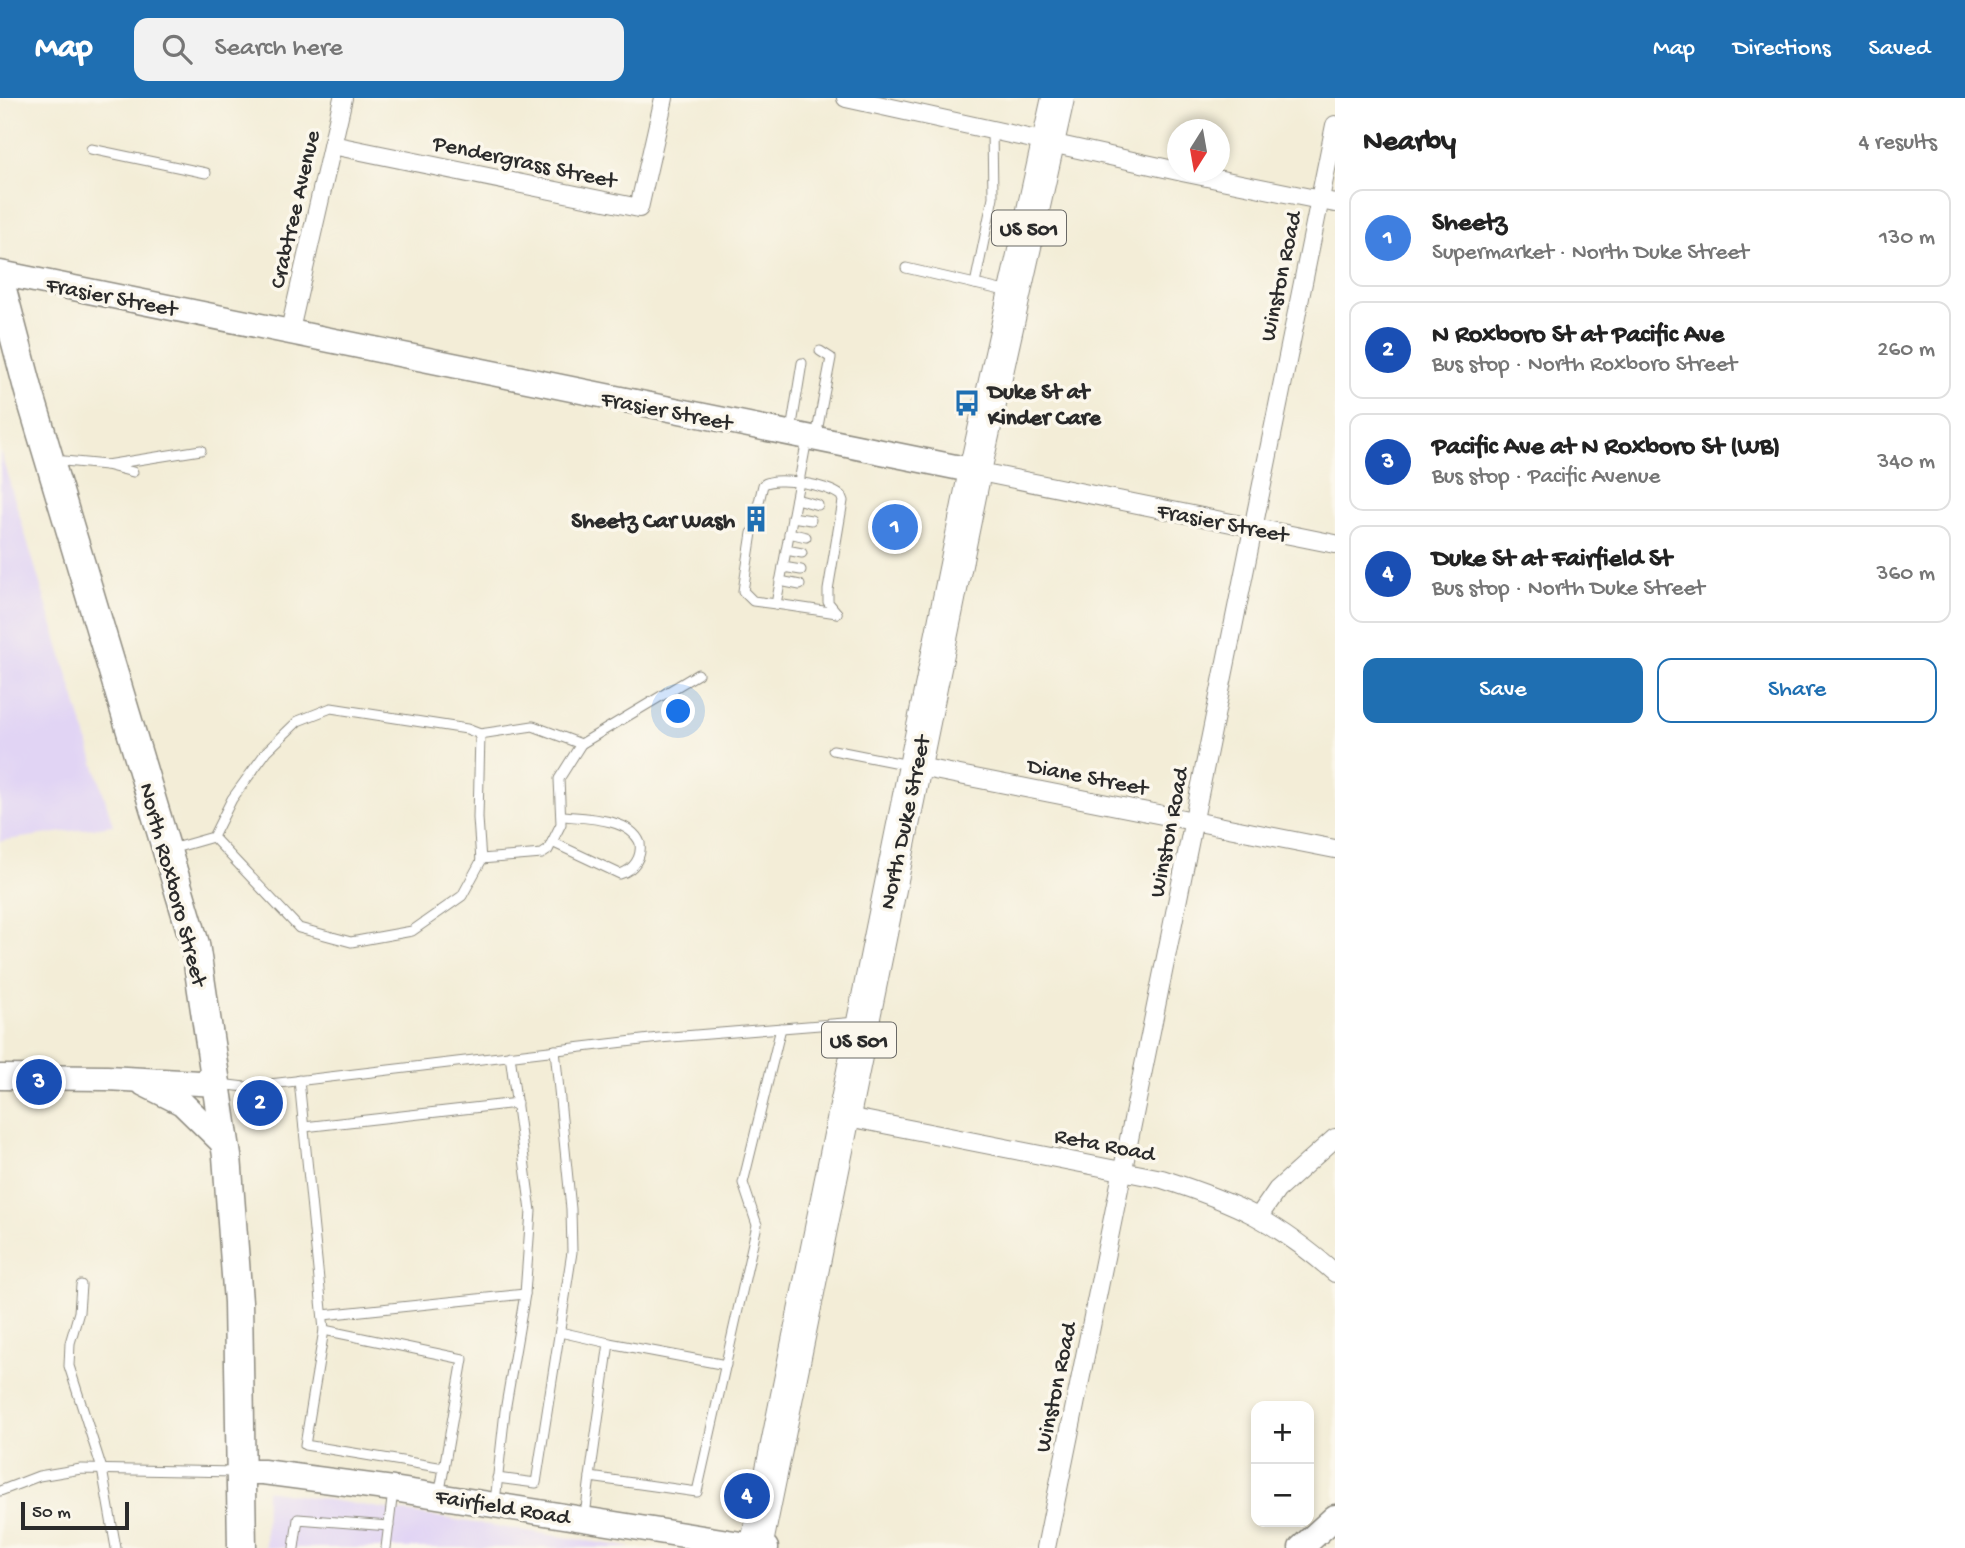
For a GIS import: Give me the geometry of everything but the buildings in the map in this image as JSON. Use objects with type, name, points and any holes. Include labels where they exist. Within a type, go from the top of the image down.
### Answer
[{"type":"highway","name":"North Duke Street","points":[[759,1547],[914,766],[975,471],[1058,98]]},
{"type":"main road","name":"North Roxboro Street","points":[[0,282],[49,459],[169,850],[195,944],[226,1146],[238,1302],[242,1548]]},
{"type":"street","name":"Crabtree Avenue","points":[[290,330],[343,98]]},
{"type":"street","name":"Pendergrass Street","points":[[332,145],[639,208],[664,98]]},
{"type":"street","points":[[846,98],[1167,168]]},
{"type":"street","name":"Winston Road","points":[[1046,1548],[1253,527],[1328,201],[1335,125]]},
{"type":"street","points":[[1230,181],[1328,201]]},
{"type":"street","name":"Frasier Street","points":[[0,273],[1335,544]]},
{"type":"street","name":"Diane Street","points":[[914,766],[1335,849]]},
{"type":"street","points":[[0,1077],[131,1079],[218,1084]]},
{"type":"street","points":[[131,1079],[182,1103],[226,1146]]},
{"type":"street","name":"Reta Road","points":[[843,1116],[1123,1172],[1211,1195],[1259,1216],[1335,1273]]},
{"type":"street","points":[[1259,1216],[1278,1190],[1335,1138]]},
{"type":"street","name":"Fairfield Road","points":[[240,1472],[263,1472],[393,1489],[759,1547]]},
{"type":"street","points":[[1301,1548],[1335,1517]]},
{"type":"lane","points":[[975,284],[993,197],[992,131]]},
{"type":"lane","points":[[90,149],[206,173]]},
{"type":"lane","points":[[906,268],[1014,293]]},
{"type":"lane","points":[[804,436],[831,358],[820,351]]},
{"type":"lane","points":[[776,604],[799,483],[804,436],[802,363]]},
{"type":"lane","points":[[106,465],[163,453],[201,450]]},
{"type":"lane","points":[[49,459],[106,465],[132,472]]},
{"type":"lane","points":[[752,533],[743,591],[753,601],[837,613],[828,602],[823,589],[838,509],[843,500],[838,492],[770,480],[763,485],[758,506]]},
{"type":"lane","points":[[796,499],[818,505]]},
{"type":"lane","points":[[792,517],[811,520]]},
{"type":"lane","points":[[789,533],[806,537]]},
{"type":"lane","points":[[786,550],[802,553]]},
{"type":"lane","points":[[783,567],[801,570]]},
{"type":"lane","points":[[780,581],[800,585]]},
{"type":"lane","points":[[481,859],[542,854],[552,842],[562,816],[559,779],[581,744],[698,674]]},
{"type":"lane","points":[[169,850],[213,837],[232,799],[267,751],[298,721],[331,708],[467,729],[480,734],[533,726],[581,744]]},
{"type":"lane","points":[[213,837],[299,928],[351,942],[412,932],[462,896],[481,859],[478,818],[480,734]]},
{"type":"lane","points":[[833,750],[914,766]]},
{"type":"lane","points":[[552,842],[620,874],[627,872],[639,857],[640,843],[629,830],[594,819],[562,816]]},
{"type":"lane","points":[[218,1084],[245,1087],[555,1050],[862,1022]]},
{"type":"lane","points":[[590,1477],[697,1492],[757,1225],[743,1183],[781,1028]]},
{"type":"lane","points":[[497,1478],[536,1483],[572,1252],[555,1050]]},
{"type":"lane","points":[[494,1504],[525,1294],[531,1211],[510,1055]]},
{"type":"lane","points":[[299,1080],[324,1330],[304,1445],[444,1468]]},
{"type":"lane","points":[[304,1127],[517,1103]]},
{"type":"lane","points":[[80,1285],[79,1312],[69,1343],[69,1366],[102,1469],[116,1548]]},
{"type":"lane","points":[[323,1315],[525,1294]]},
{"type":"lane","points":[[324,1330],[463,1359],[439,1496]]},
{"type":"lane","points":[[560,1332],[726,1365]]},
{"type":"lane","points":[[585,1518],[609,1343]]},
{"type":"lane","points":[[0,1491],[39,1476],[102,1469],[240,1472]]},
{"type":"lane","points":[[386,1548],[393,1489]]},
{"type":"lane","points":[[294,1548],[298,1519],[389,1526]]},
{"type":"shaded area","points":[[0,451],[113,825],[0,841]]},
{"type":"shaded area","points":[[266,1490],[633,1548],[265,1548]]},
{"type":"place","name":"Duke St at Kinder Care","points":[[967,403]]},
{"type":"place","name":"Sheetz Car Wash","points":[[756,519]]},
{"type":"place","name":"Sheetz","points":[[895,527]]},
{"type":"place","name":"Pacific Ave at N Roxboro St (WB)","points":[[39,1082]]},
{"type":"place","name":"N Roxboro St at Pacific Ave","points":[[260,1103]]},
{"type":"place","name":"Duke St at Fairfield St","points":[[747,1496]]}]
